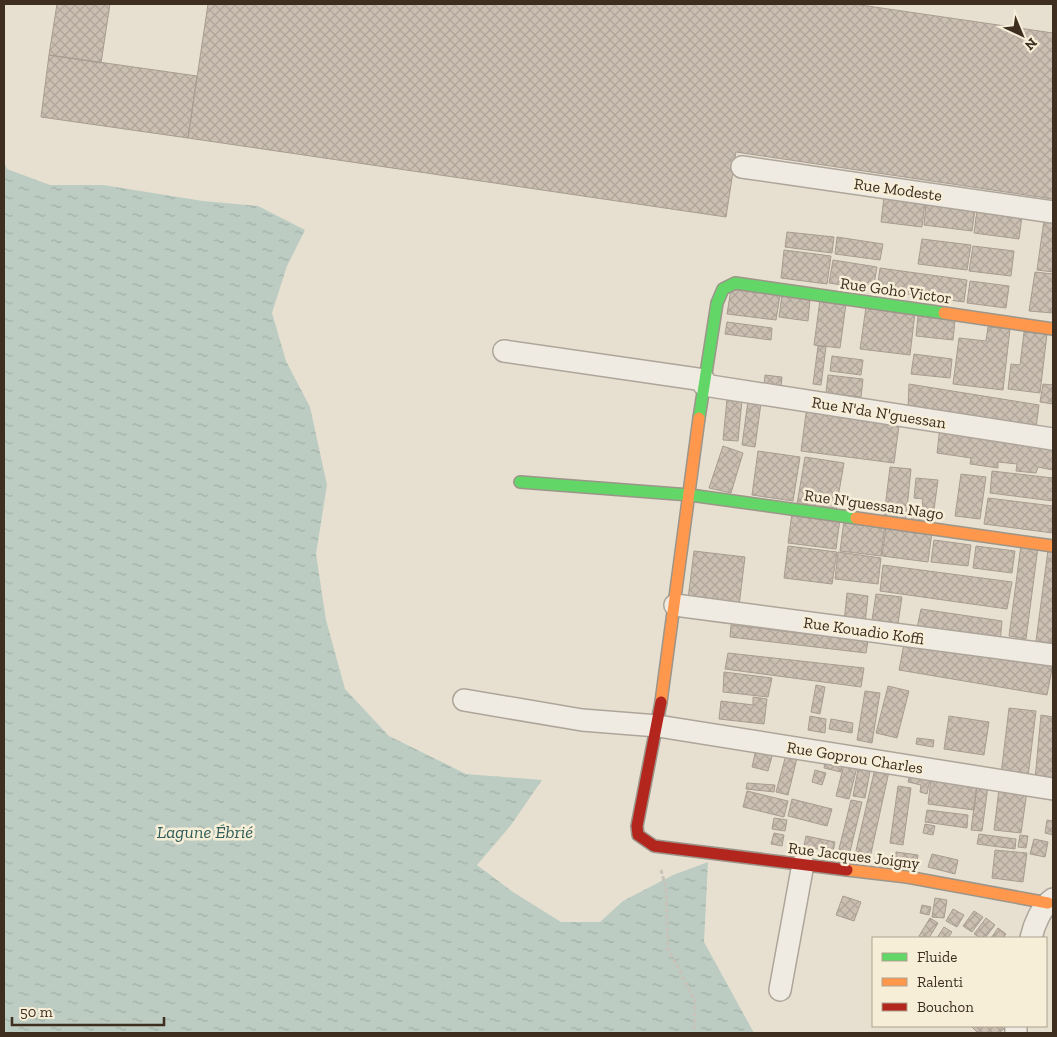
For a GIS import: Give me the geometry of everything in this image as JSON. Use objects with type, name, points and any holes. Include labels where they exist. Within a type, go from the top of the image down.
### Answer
[{"type":"street","name":"Rue Modeste","points":[[742,167],[1053,212]]},
{"type":"street","name":"Rue Goho Victor","points":[[704,382],[720,295],[723,289],[735,283],[1053,329]]},
{"type":"street","name":"Rue N'da N'guessan","points":[[504,351],[1053,439]]},
{"type":"street","points":[[654,846],[638,835],[637,826],[658,726],[704,382]]},
{"type":"street","name":"Rue N'guessan Nago","points":[[520,482],[690,495],[1053,546]]},
{"type":"street","name":"Rue Kouadio Koffi","points":[[675,604],[1053,655]]},
{"type":"street","name":"Rue Goprou Charles","points":[[464,700],[582,720],[658,726],[1053,789]]},
{"type":"street","name":"Rue Jacques Joigny","points":[[654,846],[907,877],[1050,901]]},
{"type":"street","points":[[780,990],[803,864]]},
{"type":"street","points":[[1030,937],[1033,927],[1050,901]]},
{"type":"path","points":[[654,846],[666,888],[668,948],[695,1001],[694,1033]]},
{"type":"water","name":"Lagune Ébrié","points":[[4,162],[7,169],[50,185],[103,185],[203,201],[258,206],[305,230],[287,266],[272,313],[286,361],[310,407],[327,485],[316,554],[326,620],[345,689],[389,736],[466,774],[542,780],[511,825],[477,865],[513,892],[561,922],[600,922],[623,901],[673,875],[708,862],[704,942],[754,1033],[4,1033]]},
{"type":"building","points":[[57,4],[110,4],[101,63],[49,55]]},
{"type":"building","points":[[208,4],[854,4],[1053,33],[1053,199],[736,152],[726,217],[188,138]]},
{"type":"building","points":[[49,55],[197,76],[188,138],[41,117]]},
{"type":"building","points":[[884,197],[925,202],[922,227],[881,222]]},
{"type":"building","points":[[926,203],[975,210],[972,231],[924,225]]},
{"type":"building","points":[[977,210],[1022,216],[1019,239],[974,233]]},
{"type":"building","points":[[1044,220],[1053,221],[1053,272],[1037,270]]},
{"type":"building","points":[[787,232],[834,237],[832,253],[785,247]]},
{"type":"building","points":[[837,237],[883,244],[880,260],[835,254]]},
{"type":"building","points":[[922,239],[971,245],[967,270],[918,264]]},
{"type":"building","points":[[973,246],[1014,251],[1011,276],[969,271]]},
{"type":"building","points":[[784,250],[831,256],[827,284],[781,278]]},
{"type":"building","points":[[833,260],[877,267],[873,290],[829,283]]},
{"type":"building","points":[[880,268],[967,280],[964,302],[877,290]]},
{"type":"building","points":[[1035,272],[1053,274],[1053,313],[1029,311]]},
{"type":"building","points":[[970,281],[1009,286],[1006,308],[967,303]]},
{"type":"building","points":[[731,289],[780,295],[776,320],[727,314]]},
{"type":"building","points":[[782,295],[810,299],[808,321],[779,317]]},
{"type":"building","points":[[820,300],[846,304],[840,348],[814,345]]},
{"type":"building","points":[[866,307],[915,313],[910,355],[860,349]]},
{"type":"building","points":[[918,316],[955,320],[953,340],[916,336]]},
{"type":"building","points":[[727,322],[772,328],[771,340],[725,334]]},
{"type":"building","points":[[988,327],[1010,329],[1003,390],[953,384],[959,338],[986,341]]},
{"type":"building","points":[[1024,332],[1047,334],[1040,393],[1008,389],[1011,364],[1020,365]]},
{"type":"building","points":[[818,346],[826,347],[821,385],[813,384]]},
{"type":"building","points":[[914,354],[952,359],[950,378],[911,374]]},
{"type":"building","points":[[832,356],[863,360],[861,375],[830,371]]},
{"type":"building","points":[[765,375],[782,377],[781,387],[764,385]]},
{"type":"building","points":[[828,375],[863,379],[861,397],[826,393]]},
{"type":"building","points":[[909,384],[1039,405],[1036,428],[908,409]]},
{"type":"building","points":[[1043,384],[1053,385],[1053,404],[1040,402]]},
{"type":"building","points":[[727,399],[742,400],[738,441],[723,440]]},
{"type":"building","points":[[748,401],[761,403],[755,447],[742,445]]},
{"type":"building","points":[[807,406],[900,418],[894,463],[801,451]]},
{"type":"building","points":[[940,427],[1053,444],[1053,470],[1038,467],[1036,473],[1016,471],[1017,464],[998,462],[998,468],[970,464],[971,458],[937,453]]},
{"type":"building","points":[[723,446],[743,453],[731,493],[709,488]]},
{"type":"building","points":[[758,451],[800,457],[793,501],[752,495]]},
{"type":"building","points":[[805,457],[844,463],[836,509],[797,504]]},
{"type":"building","points":[[890,467],[911,469],[906,519],[884,516]]},
{"type":"building","points":[[992,471],[1053,478],[1053,501],[990,493]]},
{"type":"building","points":[[961,474],[986,477],[980,519],[955,516]]},
{"type":"building","points":[[916,478],[938,480],[932,525],[911,523],[912,512],[921,513],[923,499],[914,498]]},
{"type":"building","points":[[988,498],[1053,506],[1053,533],[984,524]]},
{"type":"building","points":[[792,513],[840,519],[836,549],[788,543]]},
{"type":"building","points":[[844,520],[885,525],[881,556],[840,551]]},
{"type":"building","points":[[886,526],[932,532],[928,562],[882,556]]},
{"type":"building","points":[[934,540],[971,545],[968,566],[931,562]]},
{"type":"building","points":[[1021,545],[1038,547],[1026,639],[1009,636]]},
{"type":"building","points":[[788,546],[837,552],[832,584],[784,578]]},
{"type":"building","points":[[976,546],[1015,551],[1012,573],[973,568]]},
{"type":"building","points":[[1048,550],[1053,551],[1053,643],[1036,641]]},
{"type":"building","points":[[694,551],[745,557],[739,606],[688,599]]},
{"type":"building","points":[[838,552],[881,558],[878,584],[835,579]]},
{"type":"building","points":[[883,565],[1012,582],[1007,609],[880,591]]},
{"type":"building","points":[[847,593],[868,596],[865,624],[844,622]]},
{"type":"building","points":[[876,594],[902,597],[898,623],[872,620]]},
{"type":"building","points":[[921,609],[1002,621],[1000,643],[916,633]]},
{"type":"building","points":[[731,625],[868,641],[866,653],[730,637]]},
{"type":"building","points":[[904,644],[1053,664],[1047,695],[899,670]]},
{"type":"building","points":[[728,653],[864,668],[861,687],[725,669]]},
{"type":"building","points":[[724,672],[772,678],[768,697],[723,692]]},
{"type":"building","points":[[816,685],[825,687],[820,714],[811,712]]},
{"type":"building","points":[[888,686],[909,691],[897,738],[876,733]]},
{"type":"building","points":[[865,691],[880,693],[872,743],[857,740]]},
{"type":"building","points":[[753,697],[767,699],[764,724],[719,719],[721,701],[753,705]]},
{"type":"building","points":[[1009,708],[1036,711],[1028,777],[1001,774]]},
{"type":"building","points":[[1041,715],[1053,717],[1053,782],[1035,779]]},
{"type":"building","points":[[810,716],[826,719],[825,733],[808,730]]},
{"type":"building","points":[[949,716],[989,722],[984,755],[944,749]]},
{"type":"building","points":[[831,719],[853,723],[852,733],[829,729]]},
{"type":"building","points":[[917,738],[934,740],[933,747],[916,744]]},
{"type":"building","points":[[757,745],[774,749],[768,771],[752,767]]},
{"type":"building","points":[[787,751],[798,754],[788,795],[776,792]]},
{"type":"building","points":[[826,756],[843,760],[841,772],[824,768]]},
{"type":"building","points":[[845,760],[858,763],[849,799],[836,796]]},
{"type":"building","points":[[859,764],[871,766],[865,798],[853,796]]},
{"type":"building","points":[[876,764],[890,767],[870,858],[855,855]]},
{"type":"building","points":[[815,770],[826,773],[822,785],[812,782]]},
{"type":"building","points":[[911,770],[931,775],[927,794],[920,792],[921,785],[908,782]]},
{"type":"building","points":[[931,779],[977,784],[974,810],[928,804]]},
{"type":"building","points":[[747,783],[775,785],[774,792],[746,789]]},
{"type":"building","points":[[977,784],[988,786],[982,831],[971,830]]},
{"type":"building","points":[[898,786],[911,788],[903,845],[890,843]]},
{"type":"building","points":[[999,789],[1027,792],[1021,833],[994,830]]},
{"type":"building","points":[[747,791],[788,801],[784,817],[743,807]]},
{"type":"building","points":[[792,799],[832,809],[827,826],[788,816]]},
{"type":"building","points":[[851,800],[862,802],[849,856],[838,853]]},
{"type":"building","points":[[927,810],[968,815],[967,828],[925,822]]},
{"type":"building","points":[[774,818],[787,820],[785,831],[772,829]]},
{"type":"building","points":[[1047,820],[1053,821],[1053,835],[1045,833]]},
{"type":"building","points":[[925,824],[935,826],[933,835],[923,833]]},
{"type":"building","points":[[774,833],[784,835],[782,846],[771,844]]},
{"type":"building","points":[[979,834],[1016,839],[1015,849],[977,844]]},
{"type":"building","points":[[1020,835],[1028,836],[1026,848],[1018,847]]},
{"type":"building","points":[[806,836],[835,842],[833,852],[804,846]]},
{"type":"building","points":[[1034,839],[1048,842],[1045,857],[1030,854]]},
{"type":"building","points":[[995,850],[1027,853],[1023,882],[992,878]]},
{"type":"building","points":[[896,852],[918,855],[916,869],[894,866]]},
{"type":"building","points":[[932,854],[958,860],[955,874],[928,867]]},
{"type":"building","points":[[843,896],[861,902],[854,921],[836,915]]},
{"type":"building","points":[[935,898],[947,900],[944,918],[932,917]]},
{"type":"building","points":[[922,905],[931,907],[929,915],[920,913]]},
{"type":"building","points":[[953,909],[964,915],[957,927],[946,921]]},
{"type":"building","points":[[974,911],[983,917],[972,932],[963,926]]},
{"type":"building","points":[[930,918],[938,923],[930,937],[919,936]]},
{"type":"building","points":[[986,918],[995,925],[986,937],[979,937],[974,934]]},
{"type":"building","points":[[944,927],[952,932],[949,937],[938,937]]},
{"type":"building","points":[[998,928],[1006,934],[1004,937],[992,937]]},
{"type":"building","points":[[972,1027],[1002,1027],[1004,1029],[999,1033],[978,1033]]},
{"type":"traffic: fast","points":[[699,418],[717,303],[723,289],[735,283],[944,313]]},
{"type":"traffic: fast","points":[[520,482],[690,495],[856,518]]},
{"type":"traffic: slow","points":[[944,313],[1053,329]]},
{"type":"traffic: slow","points":[[661,702],[699,418]]},
{"type":"traffic: slow","points":[[856,518],[1053,546]]},
{"type":"traffic: slow","points":[[847,870],[907,877],[1048,903]]},
{"type":"traffic: jam","points":[[661,702],[637,826],[638,835],[654,846],[847,870]]}]
